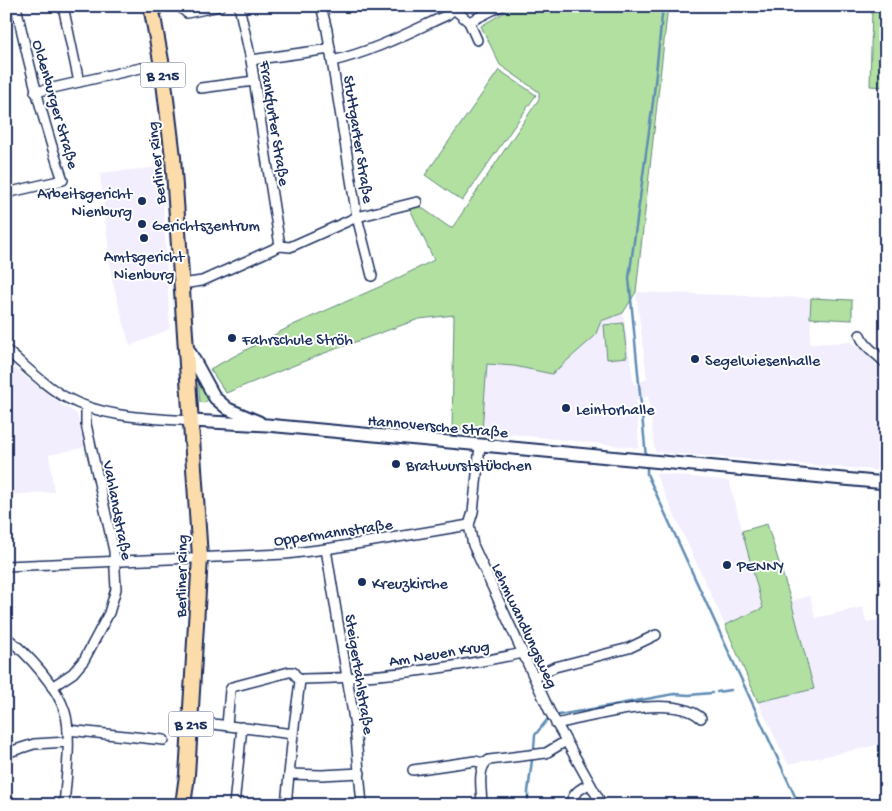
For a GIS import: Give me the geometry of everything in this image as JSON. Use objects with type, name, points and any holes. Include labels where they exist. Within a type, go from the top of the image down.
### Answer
[{"type":"main road","name":"Berliner Ring","points":[[151,6],[162,66],[172,144],[200,557],[187,776],[183,805]]},
{"type":"street","name":"Oldenburger Straße","points":[[6,193],[63,180],[35,92],[16,6]]},
{"type":"street","points":[[63,6],[79,82]]},
{"type":"street","points":[[179,6],[187,13],[220,6]]},
{"type":"street","name":"Frankfurter Straße","points":[[239,6],[251,60],[280,246]]},
{"type":"street","name":"Stuttgarter Straße","points":[[321,6],[330,49],[357,217],[372,276]]},
{"type":"street","points":[[469,22],[500,6]]},
{"type":"street","points":[[332,61],[346,58],[383,44],[447,15],[454,8],[469,22],[478,40]]},
{"type":"street","points":[[251,60],[330,49]]},
{"type":"street","points":[[35,92],[141,68]]},
{"type":"street","points":[[201,88],[254,81]]},
{"type":"street","points":[[182,284],[202,281],[280,246],[290,246],[357,217],[417,202]]},
{"type":"street","points":[[860,335],[865,344],[886,364]]},
{"type":"street","name":"Berliner Ring","points":[[187,347],[215,398],[228,408],[267,425]]},
{"type":"street","name":"Hannoversche Straße","points":[[6,350],[65,397],[86,407],[120,414],[192,421],[267,425],[886,483]]},
{"type":"street","name":"Vahlandstraße","points":[[52,687],[81,665],[105,623],[115,596],[115,561],[86,424],[86,407]]},
{"type":"street","name":"Lehmwandlungsweg","points":[[480,446],[473,512],[469,526],[473,545],[556,724],[602,805]]},
{"type":"street","name":"Oppermannstraße","points":[[6,566],[286,554],[469,526]]},
{"type":"street","name":"Steigertahlstraße","points":[[326,549],[348,678],[360,773],[362,805]]},
{"type":"street","points":[[534,677],[555,667],[629,648],[656,635]]},
{"type":"street","points":[[6,637],[28,658],[52,687],[65,713],[68,730],[64,805]]},
{"type":"street","name":"Am Neuen Krug","points":[[228,725],[230,690],[232,687],[289,672],[292,672],[300,681],[303,679],[348,678],[422,672],[523,653]]},
{"type":"street","points":[[286,805],[300,681]]},
{"type":"street","points":[[556,724],[622,710],[660,706],[680,708],[696,713],[701,718]]},
{"type":"street","points":[[213,724],[293,734]]},
{"type":"street","points":[[234,805],[242,727]]},
{"type":"street","points":[[68,730],[164,740]]},
{"type":"street","points":[[482,805],[481,770],[484,763],[489,760],[546,753],[566,741]]},
{"type":"street","points":[[6,753],[34,744],[67,742]]},
{"type":"street","points":[[413,770],[475,761],[484,763]]},
{"type":"street","points":[[289,774],[360,773]]},
{"type":"street","points":[[570,805],[572,797],[580,788],[590,784]]},
{"type":"shaded area","points":[[161,167],[170,329],[130,346],[112,280],[100,173]]},
{"type":"shaded area","points":[[636,292],[811,298],[810,344],[851,342],[867,354],[885,374],[886,471],[655,452],[648,396],[636,401],[639,448],[482,431],[487,364],[514,366],[552,374],[595,336],[600,321],[623,313],[634,385],[647,379]]},
{"type":"shaded area","points":[[6,361],[56,401],[77,414],[85,447],[49,455],[54,492],[6,495]]},
{"type":"shaded area","points":[[655,473],[729,481],[763,608],[725,625]]},
{"type":"shaded area","points":[[810,596],[815,618],[863,607],[866,622],[886,619],[886,779],[878,745],[788,764],[758,702],[813,689],[791,601]]},
{"type":"green space","points":[[515,6],[668,6],[636,292],[623,313],[601,321],[595,336],[552,374],[514,366],[487,364],[482,431],[462,429],[452,431],[454,315],[419,319],[322,354],[226,393],[210,369],[293,325],[386,284],[434,260],[410,209],[418,205],[452,228],[539,99],[539,92],[500,65],[481,26]]},
{"type":"green space","points":[[886,8],[886,87],[870,86],[872,10]]},
{"type":"green space","points":[[499,70],[536,95],[462,201],[425,175]]},
{"type":"green space","points":[[811,298],[852,300],[852,320],[810,318]]},
{"type":"green space","points":[[623,323],[627,357],[607,359],[604,325]]},
{"type":"green space","points":[[198,377],[211,397],[204,403],[200,402]]},
{"type":"green space","points":[[767,524],[791,601],[814,689],[758,702],[725,625],[763,608],[742,531]]},
{"type":"waterway","points":[[646,457],[629,278],[653,102],[663,6]]},
{"type":"waterway","points":[[647,465],[647,474],[799,805]]},
{"type":"waterway","points":[[717,692],[731,690]]},
{"type":"waterway","points":[[559,715],[674,694],[712,693]]},
{"type":"waterway","points":[[534,748],[535,735],[547,720]]},
{"type":"waterway","points":[[528,805],[532,760]]},
{"type":"place","name":"Arbeitsgericht Nienburg","points":[[142,201]]},
{"type":"place","name":"Gerichtszentrum","points":[[142,224]]},
{"type":"place","name":"Amtsgericht Nienburg","points":[[144,238]]},
{"type":"place","name":"Fahrschule Ströh","points":[[232,338]]},
{"type":"place","name":"Segelwiesenhalle","points":[[695,359]]},
{"type":"place","name":"Leintorhalle","points":[[566,408]]},
{"type":"place","name":"Bratwurststübchen","points":[[396,464]]},
{"type":"place","name":"PENNY","points":[[727,565]]},
{"type":"place","name":"Kreuzkirche","points":[[362,582]]}]
